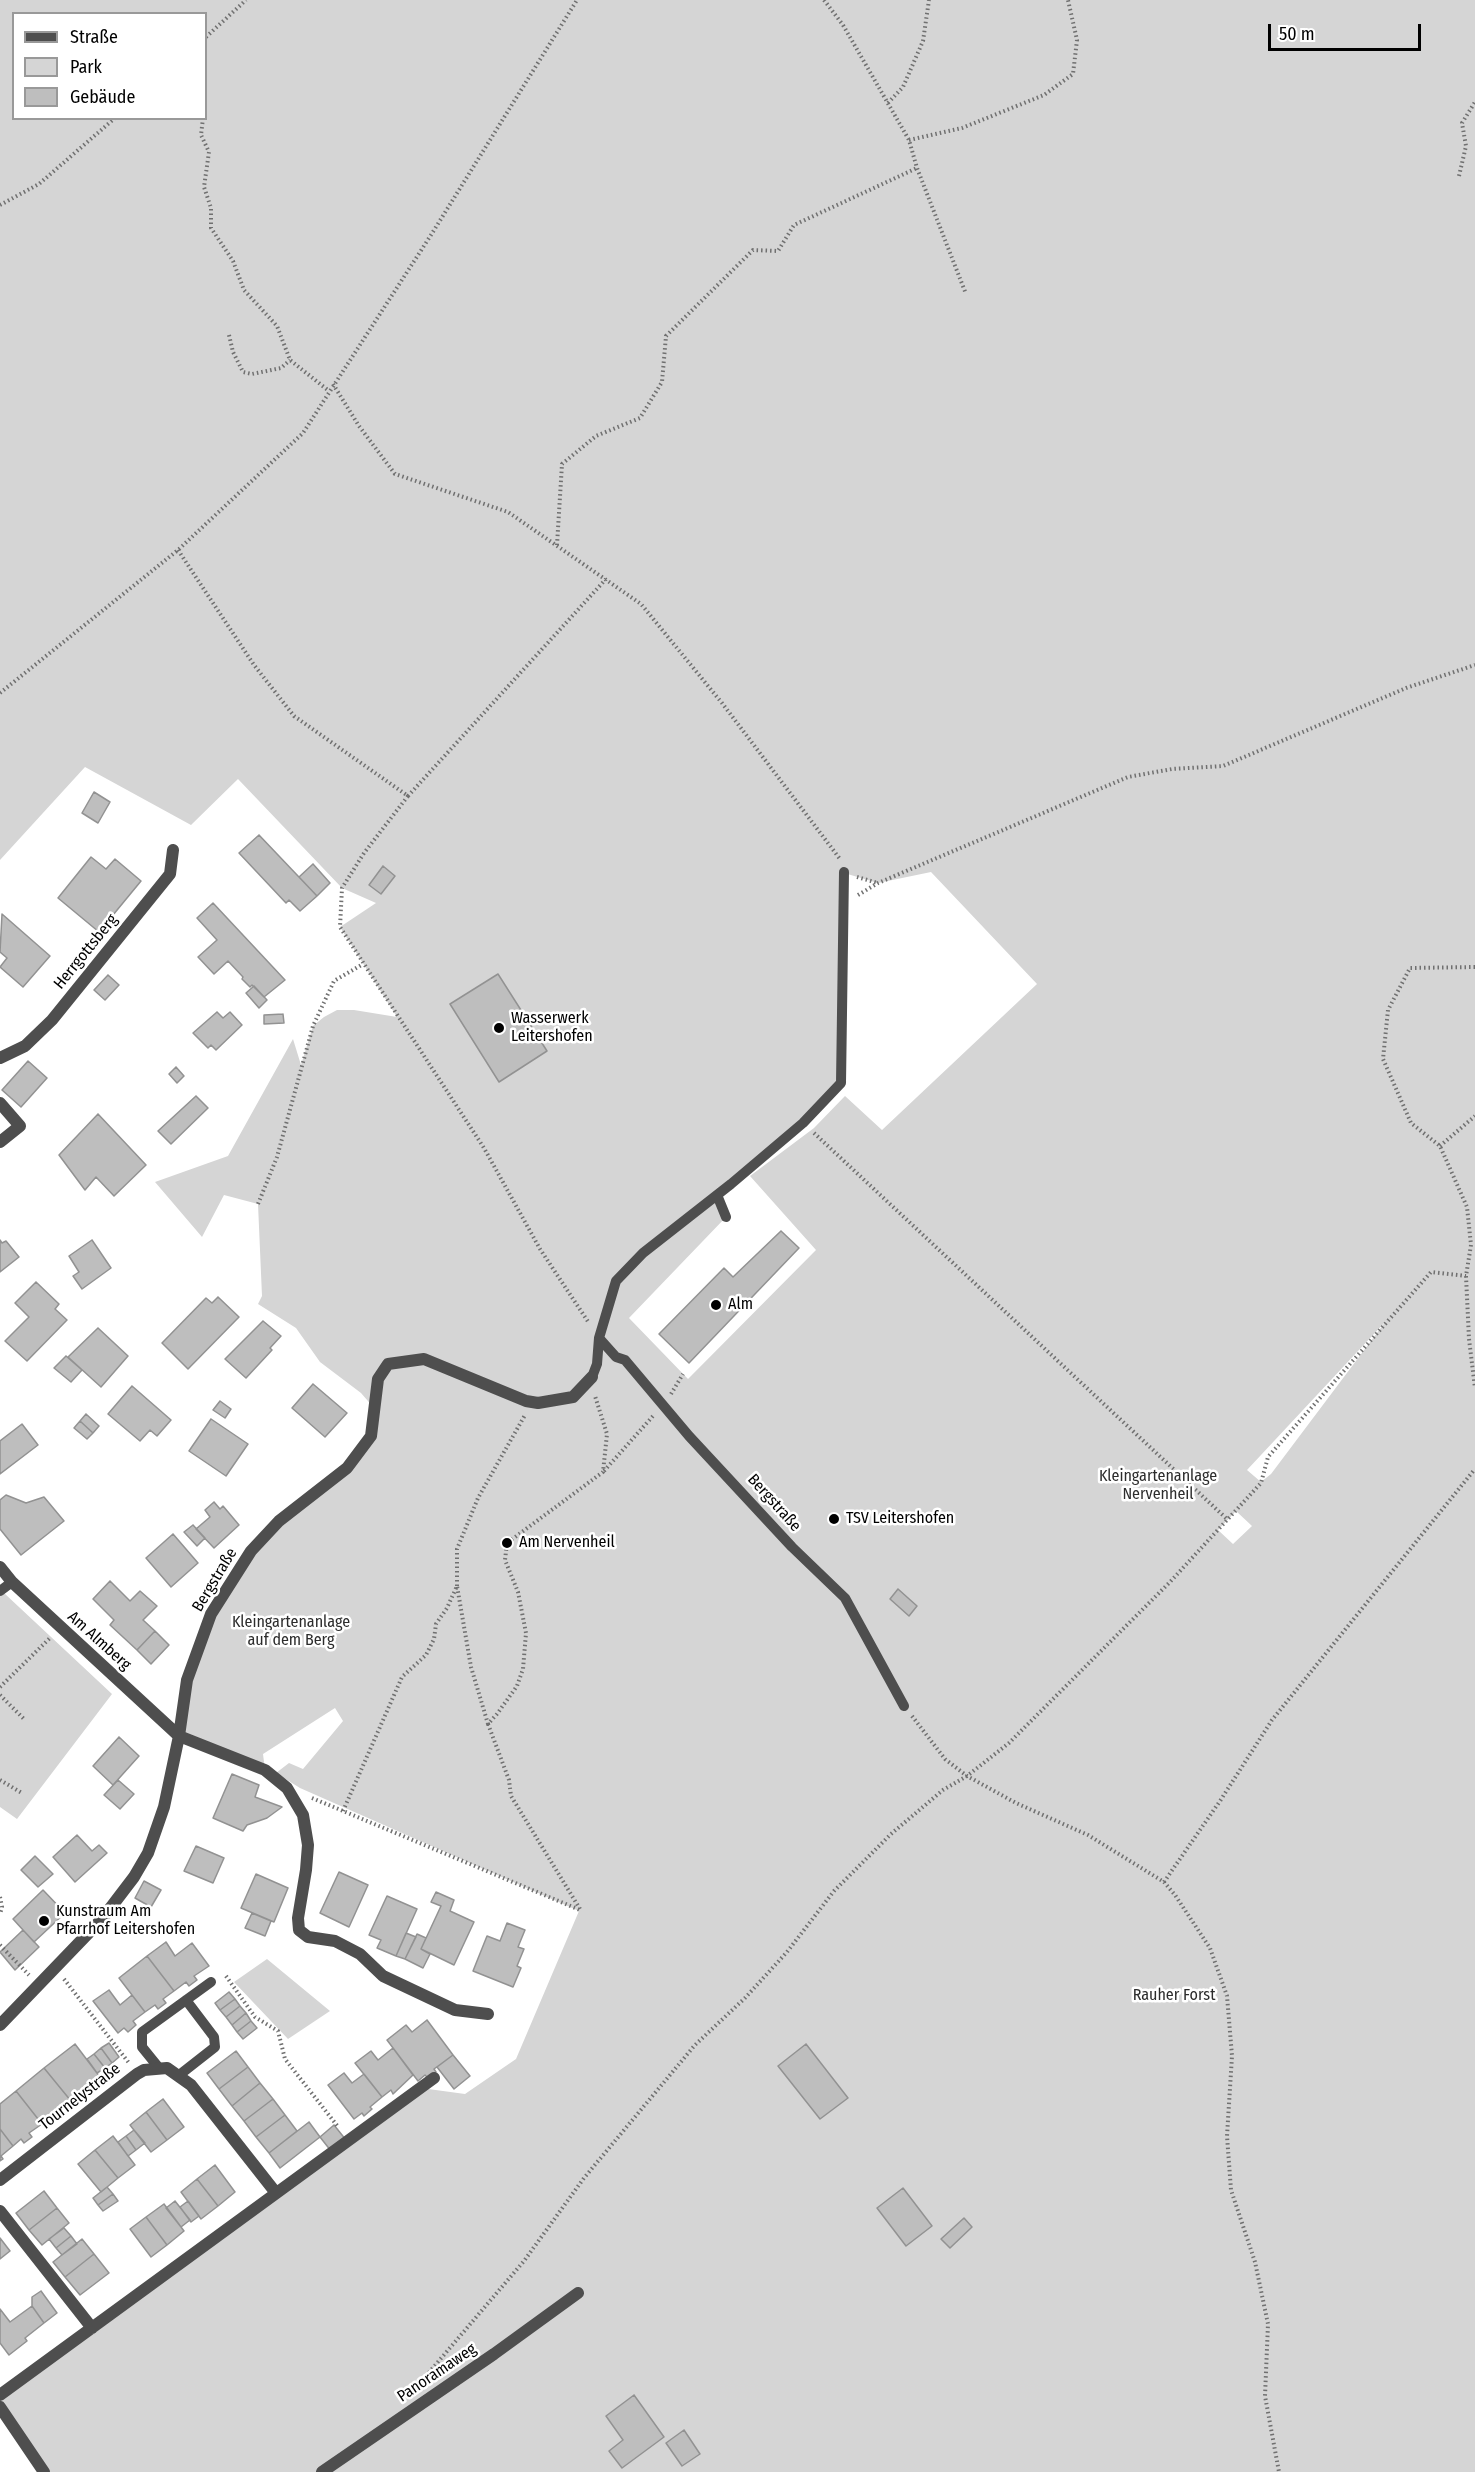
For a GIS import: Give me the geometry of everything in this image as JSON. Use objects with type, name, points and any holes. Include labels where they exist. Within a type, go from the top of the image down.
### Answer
[{"type":"street","name":"Herrgottsberg","points":[[0,1058],[25,1046],[52,1020],[170,874],[173,850]]},
{"type":"street","points":[[0,1103],[20,1126],[0,1142]]},
{"type":"street","name":"Bergstraße","points":[[0,2025],[102,1919],[134,1877],[148,1853],[164,1807],[179,1736],[187,1680],[211,1614],[251,1551],[279,1521],[348,1468],[371,1436],[378,1379],[388,1364],[424,1359],[538,1403],[573,1397],[592,1377]]},
{"type":"street","name":"Am Almberg","points":[[0,1567],[12,1582],[60,1628],[179,1736]]},
{"type":"street","points":[[179,1736],[265,1770],[287,1788],[303,1815],[308,1845],[298,1918],[299,1930],[308,1937],[335,1941],[360,1954],[383,1976],[455,2010],[488,2014]]},
{"type":"street","points":[[159,2068],[167,2068],[191,2085],[276,2193]]},
{"type":"street","name":"Tournelystraße","points":[[0,2180],[137,2073],[159,2068]]},
{"type":"street","points":[[0,2395],[434,2078]]},
{"type":"street","points":[[0,2211],[92,2328]]},
{"type":"street","name":"Panoramaweg","points":[[322,2472],[574,2300]]},
{"type":"street","points":[[0,2407],[44,2472]]},
{"type":"lane","points":[[592,1377],[597,1364],[599,1338],[616,1281],[643,1253],[803,1123],[841,1083],[844,873]]},
{"type":"lane","points":[[717,1195],[726,1217]]},
{"type":"lane","name":"Bergstraße","points":[[599,1338],[616,1357],[625,1360],[792,1547],[845,1598],[904,1706]]},
{"type":"lane","points":[[0,1591],[12,1582]]},
{"type":"lane","points":[[159,2068],[142,2048],[142,2032],[211,1982]]},
{"type":"lane","points":[[178,2076],[215,2047],[214,2037],[186,2000]]},
{"type":"path","points":[[207,36],[246,0]]},
{"type":"path","points":[[0,693],[178,550],[303,433],[431,236],[577,0]]},
{"type":"path","points":[[824,0],[843,26],[909,140],[917,168],[966,294]]},
{"type":"path","points":[[888,103],[903,87],[923,41],[929,0]]},
{"type":"path","points":[[909,140],[962,128],[1044,96],[1073,74],[1077,40],[1068,0]]},
{"type":"path","points":[[1459,176],[1466,146],[1462,123],[1475,102]]},
{"type":"path","points":[[0,205],[39,184],[113,120]]},
{"type":"path","points":[[203,120],[201,135],[209,152],[204,187],[211,208],[211,228],[233,261],[244,290],[277,326],[290,360],[328,392]]},
{"type":"path","points":[[557,546],[562,464],[596,436],[640,418],[662,382],[666,336],[753,250],[778,252],[794,225],[917,168]]},
{"type":"path","points":[[229,335],[233,352],[243,372],[252,374],[281,368],[290,360]]},
{"type":"path","points":[[333,384],[359,426],[395,474],[508,512],[641,604],[722,703],[840,857],[844,873]]},
{"type":"path","points":[[178,550],[254,664],[294,716],[408,796]]},
{"type":"path","points":[[599,1338],[540,1248],[484,1148],[340,927],[342,888],[364,853],[408,796],[606,579]]},
{"type":"path","points":[[843,906],[878,883],[1128,777],[1172,769],[1223,766],[1406,688],[1475,665]]},
{"type":"path","points":[[258,1204],[277,1156],[313,1026],[334,981],[363,964]]},
{"type":"path","points":[[1475,967],[1410,968],[1388,1010],[1383,1059],[1411,1122],[1440,1146],[1467,1207],[1471,1245],[1466,1276],[1469,1339],[1475,1388]]},
{"type":"path","points":[[1440,1146],[1475,1116]]},
{"type":"path","points":[[803,1123],[1228,1520]]},
{"type":"path","points":[[415,2390],[524,2261],[584,2178],[695,2045],[745,1998],[780,1959],[834,1891],[891,1834],[943,1790],[967,1776],[1009,1743],[1170,1582],[1261,1483],[1268,1457],[1431,1272],[1466,1276]]},
{"type":"path","points":[[488,1724],[517,1686],[523,1669],[526,1633],[518,1592],[505,1560],[507,1544],[603,1472],[664,1405],[683,1374]]},
{"type":"path","points":[[287,1788],[580,1910],[511,1796],[509,1780],[488,1724],[471,1667],[457,1586],[457,1549],[474,1508],[532,1402]]},
{"type":"path","points":[[602,1413],[607,1434],[603,1472]]},
{"type":"path","points":[[1164,1882],[1220,1802],[1272,1720],[1475,1469]]},
{"type":"path","points":[[343,1811],[402,1677],[426,1654],[434,1639],[436,1624],[447,1608],[457,1586]]},
{"type":"path","points":[[0,1687],[60,1628]]},
{"type":"path","points":[[0,1695],[24,1719]]},
{"type":"path","points":[[904,1706],[945,1759],[967,1776],[1016,1803],[1088,1835],[1164,1882],[1210,1948],[1227,1996],[1232,2056],[1227,2136],[1231,2190],[1254,2262],[1268,2324],[1265,2396],[1279,2472]]},
{"type":"path","points":[[0,1780],[22,1793]]},
{"type":"path","points":[[0,1897],[2,1907],[0,1914]]},
{"type":"path","points":[[0,1945],[38,1985]]},
{"type":"path","points":[[55,1967],[137,2073]]},
{"type":"path","points":[[211,1982],[225,1976],[255,2017],[278,2031],[285,2059],[349,2141]]},
{"type":"green space","points":[[0,0],[1475,0],[1475,2472],[44,2472],[0,2407],[0,2395],[421,2088],[465,2094],[516,2059],[579,1911],[300,1788],[276,1773],[289,1763],[303,1769],[343,1721],[335,1708],[263,1754],[265,1770],[179,1736],[187,1680],[211,1614],[251,1551],[348,1468],[371,1436],[374,1408],[361,1393],[320,1362],[296,1328],[258,1304],[262,1296],[258,1204],[224,1195],[202,1237],[155,1182],[228,1156],[293,1039],[301,1065],[313,1026],[324,1017],[337,1010],[354,1010],[397,1017],[340,927],[376,903],[342,888],[238,779],[191,825],[85,767],[0,860]],"holes":[[[931,872],[1037,984],[882,1130],[845,1096],[814,1128],[750,1176],[816,1250],[688,1379],[629,1318],[726,1217],[717,1195],[841,1083],[844,873],[878,883]],[[1386,1321],[1271,1474],[1261,1482],[1247,1470]],[[1236,1511],[1252,1526],[1233,1544],[1218,1530]]]},
{"type":"green space","points":[[4,1593],[112,1694],[17,1819],[0,1807],[0,1596]]},
{"type":"green space","points":[[267,1959],[330,2011],[288,2039],[234,1982]]},
{"type":"building","points":[[94,792],[110,802],[98,823],[82,813]]},
{"type":"building","points":[[259,835],[317,896],[300,911],[289,900],[286,903],[239,853]]},
{"type":"building","points":[[91,857],[106,869],[115,859],[141,881],[99,932],[58,898]]},
{"type":"building","points":[[313,864],[330,883],[317,896],[299,877]]},
{"type":"building","points":[[383,866],[395,876],[381,894],[369,885]]},
{"type":"building","points":[[213,903],[285,980],[264,997],[242,979],[243,977],[228,961],[214,974],[198,957],[217,940],[197,918]]},
{"type":"building","points":[[2,914],[50,956],[23,987],[0,967],[7,958],[0,952]]},
{"type":"building","name":"Wasserwerk Leitershofen","points":[[498,974],[547,1051],[499,1082],[450,1004]]},
{"type":"building","points":[[108,975],[119,985],[105,1000],[94,990]]},
{"type":"building","points":[[254,986],[267,1000],[259,1008],[246,993]]},
{"type":"building","points":[[217,1012],[223,1018],[230,1012],[242,1025],[216,1050],[211,1045],[208,1048],[193,1033]]},
{"type":"building","points":[[283,1014],[284,1023],[264,1024],[264,1015]]},
{"type":"building","points":[[28,1061],[47,1078],[21,1107],[2,1090]]},
{"type":"building","points":[[176,1067],[184,1076],[177,1083],[169,1074]]},
{"type":"building","points":[[196,1096],[208,1108],[171,1144],[158,1131]]},
{"type":"building","points":[[98,1114],[146,1165],[114,1196],[96,1177],[85,1190],[59,1155]]},
{"type":"building","name":"Alm","points":[[781,1231],[799,1248],[689,1363],[659,1334],[724,1268],[733,1277]]},
{"type":"building","points":[[0,1240],[2,1243],[6,1241],[19,1257],[0,1272]]},
{"type":"building","points":[[92,1240],[111,1268],[82,1289],[73,1276],[79,1272],[69,1256]]},
{"type":"building","points":[[36,1282],[59,1304],[55,1309],[67,1320],[27,1361],[5,1341],[29,1317],[15,1303]]},
{"type":"building","points":[[218,1297],[239,1317],[188,1369],[162,1343],[206,1298],[212,1303]]},
{"type":"building","points":[[263,1321],[281,1336],[270,1348],[272,1350],[246,1378],[225,1359]]},
{"type":"building","points":[[98,1328],[128,1356],[101,1387],[68,1357]]},
{"type":"building","points":[[66,1356],[82,1370],[71,1382],[54,1368]]},
{"type":"building","points":[[313,1384],[347,1413],[325,1437],[292,1408]]},
{"type":"building","points":[[132,1386],[171,1420],[157,1436],[150,1430],[140,1441],[108,1414]]},
{"type":"building","points":[[220,1401],[231,1409],[225,1418],[213,1410]]},
{"type":"building","points":[[86,1414],[99,1426],[93,1433],[80,1421]]},
{"type":"building","points":[[211,1419],[248,1444],[226,1476],[189,1451]]},
{"type":"building","points":[[80,1421],[93,1433],[87,1439],[74,1428]]},
{"type":"building","points":[[22,1424],[38,1445],[0,1474],[0,1441]]},
{"type":"building","points":[[6,1495],[26,1503],[44,1497],[64,1521],[21,1555],[0,1529],[0,1500]]},
{"type":"building","points":[[214,1502],[220,1509],[223,1506],[239,1525],[214,1548],[196,1529],[210,1517],[205,1510]]},
{"type":"building","points":[[193,1525],[205,1538],[197,1546],[184,1532]]},
{"type":"building","points":[[173,1534],[198,1563],[171,1587],[146,1558]]},
{"type":"building","points":[[110,1581],[130,1601],[140,1591],[157,1606],[143,1620],[155,1631],[137,1650],[110,1625],[114,1620],[93,1599]]},
{"type":"building","points":[[898,1589],[917,1606],[909,1616],[890,1599]]},
{"type":"building","points":[[155,1631],[169,1645],[151,1664],[137,1650]]},
{"type":"building","points":[[119,1737],[139,1756],[113,1785],[93,1766]]},
{"type":"building","points":[[232,1774],[259,1785],[255,1797],[282,1807],[267,1818],[247,1825],[243,1831],[213,1818]]},
{"type":"building","points":[[118,1780],[134,1794],[120,1809],[104,1795]]},
{"type":"building","points":[[77,1835],[92,1851],[99,1845],[107,1853],[75,1882],[53,1857]]},
{"type":"building","points":[[196,1846],[224,1858],[213,1883],[184,1871]]},
{"type":"building","points":[[35,1856],[53,1874],[38,1887],[21,1870]]},
{"type":"building","points":[[339,1872],[368,1885],[349,1927],[320,1913]]},
{"type":"building","points":[[256,1874],[288,1888],[274,1922],[241,1908]]},
{"type":"building","points":[[144,1881],[161,1890],[151,1907],[135,1898]]},
{"type":"building","points":[[43,1890],[65,1913],[34,1942],[13,1919]]},
{"type":"building","points":[[436,1892],[454,1900],[450,1911],[474,1922],[454,1965],[421,1949],[441,1906],[431,1902]]},
{"type":"building","points":[[387,1896],[417,1909],[396,1956],[377,1948],[381,1940],[369,1935]]},
{"type":"building","points":[[252,1913],[271,1921],[265,1936],[245,1928]]},
{"type":"building","points":[[507,1923],[525,1930],[518,1947],[524,1949],[517,1966],[521,1968],[513,1987],[473,1971],[487,1936],[500,1941]]},
{"type":"building","points":[[23,1930],[39,1947],[15,1970],[0,1952]]},
{"type":"building","points":[[406,1933],[416,1937],[405,1959],[396,1956]]},
{"type":"building","points":[[417,1934],[426,1938],[421,1949],[430,1954],[423,1968],[405,1959]]},
{"type":"building","points":[[166,1942],[175,1956],[192,1943],[209,1966],[194,1976],[197,1980],[189,1986],[186,1982],[174,1991],[147,1956]]},
{"type":"building","points":[[147,1956],[174,1991],[163,1999],[166,2003],[158,2009],[155,2005],[145,2012],[119,1978]]},
{"type":"building","points":[[109,1990],[120,2005],[132,1995],[145,2012],[133,2021],[136,2025],[128,2032],[124,2028],[118,2033],[93,2001]]},
{"type":"building","points":[[229,1992],[235,1999],[220,2010],[215,2003]]},
{"type":"building","points":[[235,1999],[240,2006],[226,2017],[220,2010]]},
{"type":"building","points":[[240,2006],[246,2013],[232,2025],[226,2017]]},
{"type":"building","points":[[246,2013],[251,2021],[237,2032],[232,2025]]},
{"type":"building","points":[[427,2020],[453,2055],[434,2069],[436,2072],[428,2078],[425,2075],[418,2081],[387,2040],[406,2025],[412,2032]]},
{"type":"building","points":[[251,2021],[257,2028],[243,2039],[237,2032]]},
{"type":"building","points":[[109,2043],[119,2057],[112,2063],[101,2048]]},
{"type":"building","points":[[75,2044],[103,2081],[82,2098],[79,2094],[71,2101],[44,2068]]},
{"type":"building","points":[[806,2044],[848,2098],[820,2119],[778,2066]]},
{"type":"building","points":[[101,2048],[112,2063],[105,2068],[94,2054]]},
{"type":"building","points":[[393,2048],[413,2075],[393,2094],[391,2090],[382,2097],[355,2063],[371,2051],[378,2060]]},
{"type":"building","points":[[236,2051],[248,2067],[219,2089],[207,2073]]},
{"type":"building","points":[[94,2054],[105,2068],[97,2073],[87,2059]]},
{"type":"building","points":[[453,2055],[470,2076],[454,2089],[437,2067]]},
{"type":"building","points":[[248,2067],[260,2083],[232,2106],[219,2089]]},
{"type":"building","points":[[44,2068],[71,2101],[58,2111],[60,2114],[52,2120],[50,2117],[42,2124],[16,2091]]},
{"type":"building","points":[[344,2073],[352,2083],[364,2074],[382,2097],[370,2107],[372,2109],[364,2116],[362,2113],[354,2119],[328,2085]]},
{"type":"building","points":[[260,2083],[273,2099],[244,2121],[232,2106]]},
{"type":"building","points":[[16,2091],[42,2124],[29,2133],[32,2137],[24,2143],[21,2139],[13,2146],[0,2129],[0,2104]]},
{"type":"building","points":[[163,2099],[184,2127],[167,2140],[146,2112]]},
{"type":"building","points":[[273,2099],[285,2115],[256,2137],[244,2121]]},
{"type":"building","points":[[146,2112],[167,2140],[151,2152],[130,2125]]},
{"type":"building","points":[[285,2115],[297,2131],[269,2153],[256,2137]]},
{"type":"building","points":[[309,2122],[320,2137],[280,2168],[269,2153]]},
{"type":"building","points":[[334,2125],[346,2140],[331,2151],[320,2137]]},
{"type":"building","points":[[0,2129],[13,2146],[1,2156],[3,2159],[0,2161]]},
{"type":"building","points":[[134,2130],[145,2143],[136,2150],[126,2136]]},
{"type":"building","points":[[113,2136],[135,2165],[118,2178],[95,2150]]},
{"type":"building","points":[[126,2136],[136,2150],[128,2156],[118,2142]]},
{"type":"building","points":[[95,2150],[118,2178],[101,2192],[78,2164]]},
{"type":"building","points":[[215,2165],[235,2192],[218,2206],[197,2179]]},
{"type":"building","points":[[197,2179],[218,2206],[201,2219],[181,2192]]},
{"type":"building","points":[[107,2187],[113,2194],[98,2205],[93,2198]]},
{"type":"building","points":[[903,2188],[932,2226],[906,2246],[877,2208]]},
{"type":"building","points":[[44,2191],[57,2208],[29,2230],[16,2213]]},
{"type":"building","points":[[113,2194],[118,2201],[103,2211],[98,2205]]},
{"type":"building","points":[[175,2201],[190,2220],[181,2227],[166,2208]]},
{"type":"building","points":[[188,2201],[199,2216],[191,2222],[180,2207]]},
{"type":"building","points":[[164,2204],[184,2231],[167,2245],[146,2217]]},
{"type":"building","points":[[57,2208],[69,2223],[42,2245],[29,2230]]},
{"type":"building","points":[[146,2217],[167,2245],[151,2257],[130,2229]]},
{"type":"building","points":[[964,2218],[972,2227],[950,2248],[941,2239]]},
{"type":"building","points":[[64,2228],[71,2236],[56,2248],[49,2239]]},
{"type":"building","points":[[71,2236],[77,2244],[62,2255],[56,2248]]},
{"type":"building","points":[[0,2238],[10,2251],[0,2259]]},
{"type":"building","points":[[82,2239],[94,2254],[65,2277],[53,2262]]},
{"type":"building","points":[[94,2254],[109,2273],[80,2295],[65,2277]]},
{"type":"building","points":[[41,2291],[57,2313],[44,2323],[32,2306],[32,2297]]},
{"type":"building","points":[[32,2306],[44,2323],[25,2338],[27,2341],[9,2355],[0,2343],[0,2309],[10,2322]]},
{"type":"building","points":[[634,2395],[664,2437],[622,2468],[609,2451],[623,2440],[606,2416]]},
{"type":"building","points":[[684,2430],[700,2454],[682,2466],[666,2443]]},
{"type":"place","name":"Wasserwerk Leitershofen","points":[[499,1028]]},
{"type":"place","name":"Alm","points":[[716,1305]]},
{"type":"place","name":"TSV Leitershofen","points":[[834,1519]]},
{"type":"place","name":"Am Nervenheil","points":[[507,1543]]},
{"type":"place","name":"Kunstraum Am Pfarrhof Leitershofen","points":[[44,1921]]},
{"type":"park label","name":"Kleingartenanlage Nervenheil","points":[[1158,1486]]},
{"type":"park label","name":"Kleingartenanlage auf dem Berg","points":[[291,1632]]},
{"type":"park label","name":"Rauher Forst","points":[[1174,1996]]}]
